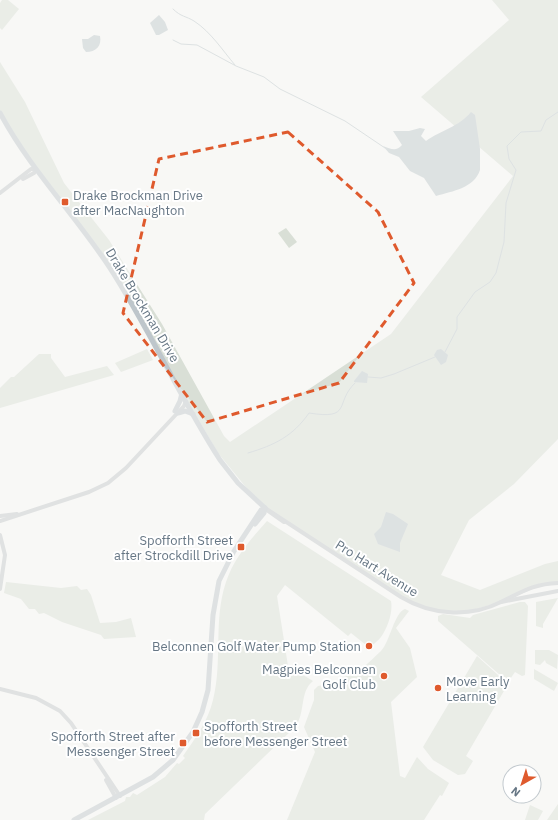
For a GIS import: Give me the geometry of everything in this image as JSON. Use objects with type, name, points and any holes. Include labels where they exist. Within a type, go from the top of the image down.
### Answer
[{"type":"main road","name":"Drake Brockman Drive","points":[[0,113],[36,169],[109,267],[140,317],[193,414],[224,466],[251,497],[265,508]]},
{"type":"main road","points":[[182,393],[176,412],[185,411],[193,414]]},
{"type":"main road","points":[[74,820],[141,785],[163,769],[181,750],[198,722],[206,701],[210,679],[212,615],[219,582],[234,551],[250,528],[263,514],[265,508]]},
{"type":"street","points":[[0,193],[16,182],[34,173],[36,169]]},
{"type":"street","points":[[0,521],[89,492],[108,483],[126,468],[186,401]]},
{"type":"street","name":"Pro Hart Avenue","points":[[265,508],[401,597],[420,606],[442,612],[479,610],[501,602],[527,589],[558,583]]},
{"type":"street","points":[[0,516],[18,514]]},
{"type":"street","points":[[0,535],[5,555],[0,589]]},
{"type":"street","name":"Pro Hart Avenue","points":[[501,602],[558,591]]},
{"type":"street","points":[[0,689],[36,698],[60,712],[70,723],[118,797]]},
{"type":"highlighted area","points":[[288,132],[378,212],[414,283],[339,383],[207,422],[123,313],[159,159]]},
{"type":"shaded area","points":[[2,0],[8,0],[19,9],[2,30],[0,28],[0,3]]},
{"type":"shaded area","points":[[492,0],[558,0],[558,439],[514,484],[469,520],[441,575],[480,590],[545,564],[558,561],[558,583],[540,586],[501,602],[465,612],[433,610],[405,599],[263,505],[249,491],[218,453],[109,267],[36,169],[0,113],[0,62],[25,102],[64,183],[109,240],[162,324],[224,436],[230,442],[391,334],[513,176],[421,97],[509,20]]},
{"type":"shaded area","points":[[159,15],[165,22],[168,30],[156,35],[150,23]]},
{"type":"shaded area","points":[[94,35],[100,36],[98,48],[90,52],[86,52],[83,48],[82,39],[88,39]]},
{"type":"shaded area","points":[[471,112],[475,115],[480,149],[480,170],[473,181],[462,188],[436,196],[424,178],[410,171],[399,157],[389,153],[383,146],[391,149],[398,149],[402,145],[393,131],[409,131],[420,128],[425,129],[421,136],[426,141],[455,125]]},
{"type":"shaded area","points":[[286,228],[297,242],[289,248],[278,233]]},
{"type":"shaded area","points":[[147,349],[153,360],[121,372],[115,363]]},
{"type":"shaded area","points":[[441,349],[448,355],[446,362],[441,365],[434,355],[437,350]]},
{"type":"shaded area","points":[[39,354],[51,354],[51,358],[65,377],[107,366],[114,375],[0,408],[0,388]]},
{"type":"shaded area","points":[[362,371],[368,374],[367,383],[354,382],[354,381]]},
{"type":"shaded area","points":[[386,512],[393,514],[408,524],[400,543],[400,552],[378,544],[374,534],[381,527]]},
{"type":"shaded area","points":[[267,521],[391,601],[391,615],[384,633],[371,649],[351,633],[348,636],[285,585],[277,596],[288,666],[313,681],[306,691],[300,715],[295,727],[205,814],[204,820],[88,820],[125,801],[126,797],[130,797],[133,793],[137,795],[165,777],[177,763],[179,764],[185,758],[183,756],[204,722],[213,700],[216,685],[220,611],[222,596],[229,573],[238,557]]},
{"type":"shaded area","points":[[6,582],[61,588],[77,586],[81,590],[87,589],[91,595],[100,623],[116,622],[131,618],[136,637],[104,639],[101,635],[62,622],[44,613],[39,614],[35,609],[29,609],[21,599],[4,593]]},
{"type":"shaded area","points":[[558,598],[543,624],[543,628],[536,626],[536,602]]},
{"type":"shaded area","points":[[520,602],[525,602],[528,606],[525,675],[522,676],[515,672],[508,682],[438,621],[438,616],[443,614],[470,618],[473,615]]},
{"type":"shaded area","points":[[405,609],[409,611],[396,628],[410,648],[417,677],[391,702],[400,776],[405,778],[417,757],[428,769],[449,783],[442,796],[440,795],[424,820],[287,820],[315,752],[304,727],[314,700],[314,690],[318,686],[343,681],[342,678],[360,670],[368,664],[384,647],[398,616]]},
{"type":"shaded area","points":[[535,650],[549,650],[558,655],[557,669],[546,663],[545,660],[540,665],[535,664]]},
{"type":"shaded area","points":[[477,656],[508,684],[466,756],[473,761],[465,774],[458,775],[433,760],[423,747]]},
{"type":"shaded area","points":[[534,669],[558,683],[554,691],[534,679]]},
{"type":"shaded area","points":[[558,804],[558,820],[547,820]]},
{"type":"shaded area","points":[[530,805],[543,811],[538,820],[525,820]]},
{"type":"waterway","points":[[173,9],[200,25],[235,65]]},
{"type":"waterway","points":[[173,40],[181,44],[197,45],[236,66],[264,77],[280,89],[345,121],[385,148]]},
{"type":"waterway","points":[[445,352],[457,329],[457,317],[475,292],[490,282],[496,273],[504,242],[506,203],[516,170],[509,159],[507,146],[521,132],[541,131],[546,120],[558,112]]},
{"type":"waterway","points":[[368,377],[381,378],[435,357]]},
{"type":"waterway","points":[[248,453],[267,447],[283,439],[297,428],[309,413],[323,415],[337,412],[341,408],[349,390],[355,383]]},
{"type":"place","name":"Drake Brockman Drive after MacNaughton","points":[[65,202]]},
{"type":"place","name":"Spofforth Street after Strockdill Drive","points":[[241,547]]},
{"type":"place","name":"Belconnen Golf Water Pump Station","points":[[369,646]]},
{"type":"place","name":"Magpies Belconnen Golf Club","points":[[384,676]]},
{"type":"place","name":"Move Early Learning","points":[[438,688]]},
{"type":"place","name":"Spofforth Street before Messenger Street","points":[[196,733]]},
{"type":"place","name":"Spofforth Street after Messsenger Street","points":[[183,743]]}]
